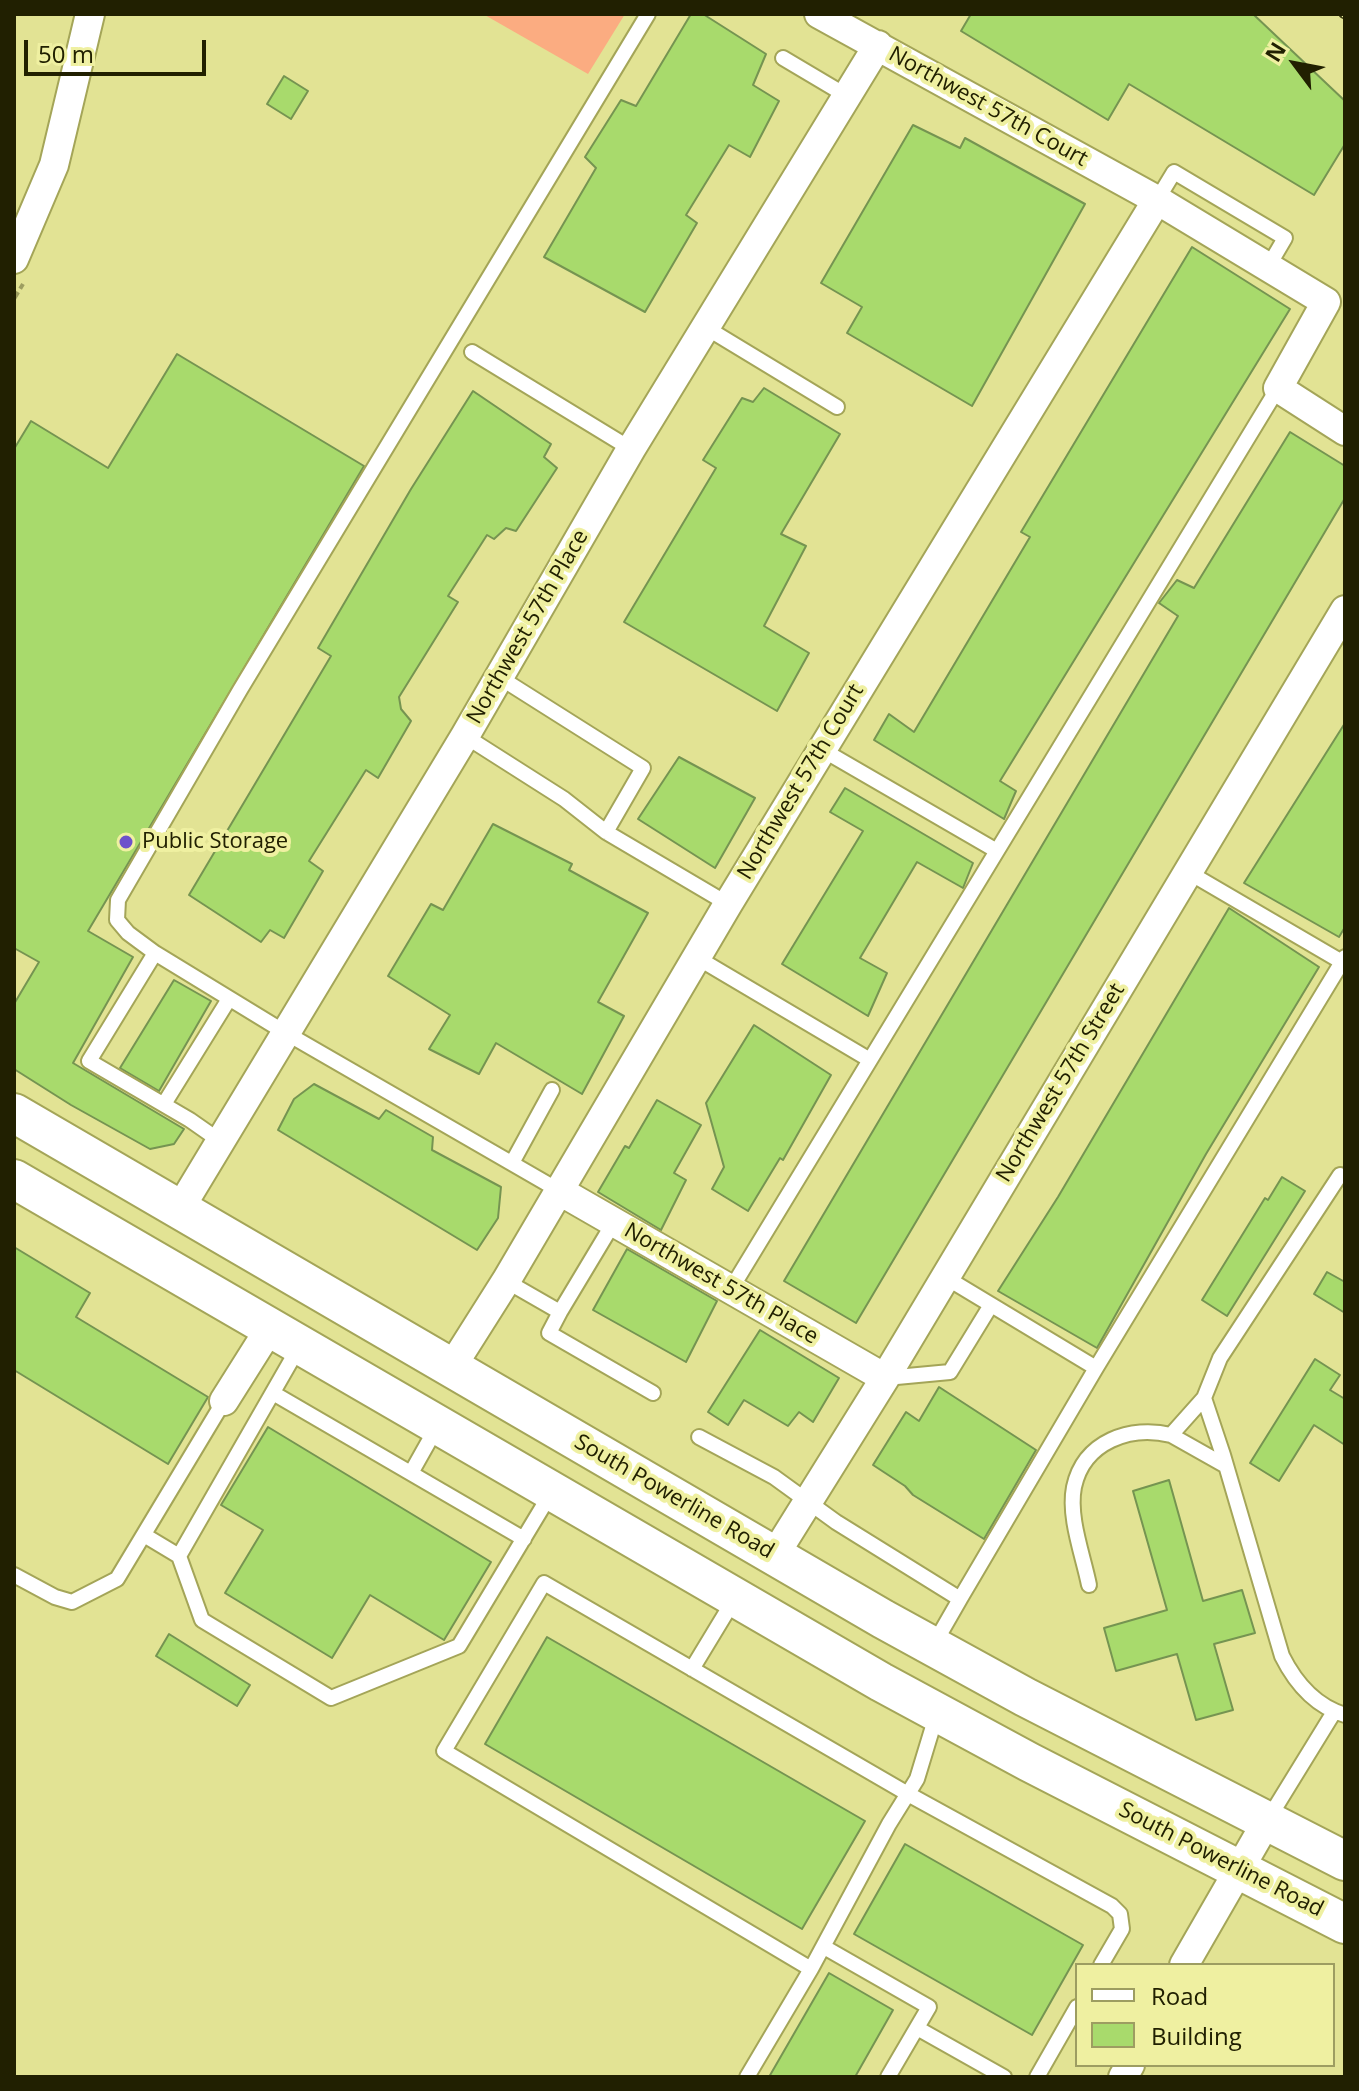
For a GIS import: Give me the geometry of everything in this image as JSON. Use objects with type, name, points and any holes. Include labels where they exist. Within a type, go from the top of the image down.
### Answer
[{"type":"main road","name":"South Powerline Road","points":[[14,1113],[832,1590],[932,1646],[1345,1861]]},
{"type":"main road","name":"South Powerline Road","points":[[14,1179],[937,1713],[1345,1924]]},
{"type":"main road","points":[[386,1395],[435,1381],[451,1368]]},
{"type":"main road","points":[[668,1559],[745,1568],[757,1566],[774,1556]]},
{"type":"main road","points":[[735,1598],[760,1590],[832,1590]]},
{"type":"street","points":[[14,259],[54,165],[90,14]]},
{"type":"street","name":"Northwest 57th Court","points":[[819,14],[1157,200],[1326,302],[1278,388]]},
{"type":"street","name":"Northwest 57th Place","points":[[179,1210],[465,736],[631,449],[878,45]]},
{"type":"street","name":"Northwest 57th Court","points":[[451,1368],[506,1281],[821,749],[1157,200]]},
{"type":"street","points":[[1278,388],[1345,431]]},
{"type":"street","name":"Northwest 57th Street","points":[[774,1556],[885,1378],[1345,610]]},
{"type":"street","name":"Northwest 57th Place","points":[[558,1190],[885,1378]]},
{"type":"street","points":[[224,1401],[285,1336]]},
{"type":"street","points":[[1185,1963],[1267,1821]]},
{"type":"lane","points":[[558,1190],[286,1033],[155,953],[128,933],[117,920],[118,900],[240,690],[648,14]]},
{"type":"lane","points":[[783,58],[847,96]]},
{"type":"lane","points":[[705,327],[837,407]]},
{"type":"lane","points":[[472,352],[631,449]]},
{"type":"lane","points":[[731,1289],[1278,388]]},
{"type":"lane","points":[[499,677],[643,768],[606,832]]},
{"type":"lane","points":[[465,736],[564,799],[606,832],[728,904]]},
{"type":"lane","points":[[821,749],[997,851]]},
{"type":"lane","points":[[932,1646],[1344,959],[1188,872]]},
{"type":"lane","points":[[155,953],[89,1061],[220,1141]]},
{"type":"lane","points":[[696,957],[870,1060]]},
{"type":"lane","points":[[164,1104],[229,999]]},
{"type":"lane","points":[[512,1163],[552,1090]]},
{"type":"lane","points":[[1171,1435],[1204,1398],[1220,1358],[1343,1173]]},
{"type":"lane","points":[[614,1222],[549,1333],[653,1393]]},
{"type":"lane","points":[[945,1277],[1096,1368]]},
{"type":"lane","points":[[506,1281],[560,1312]]},
{"type":"lane","points":[[885,1378],[950,1372],[991,1305]]},
{"type":"lane","points":[[179,1556],[273,1393],[285,1336]]},
{"type":"lane","points":[[273,1393],[524,1539]]},
{"type":"lane","points":[[1204,1398],[1282,1656],[1293,1678],[1306,1692],[1339,1713],[1267,1821]]},
{"type":"lane","points":[[14,1575],[55,1597],[72,1602],[117,1579],[224,1401]]},
{"type":"lane","points":[[411,1473],[438,1425]]},
{"type":"lane","points":[[1089,1585],[1074,1510],[1074,1486],[1084,1464],[1102,1445],[1136,1431],[1153,1431],[1171,1435],[1226,1466]]},
{"type":"lane","points":[[699,1437],[774,1477],[960,1599]]},
{"type":"lane","points":[[144,1535],[179,1556],[202,1620],[331,1698],[459,1646],[552,1492]]},
{"type":"lane","points":[[811,1969],[444,1751],[544,1583],[908,1794],[1112,1906],[1120,1914],[1122,1929],[1102,1963]]},
{"type":"lane","points":[[692,1669],[735,1598]]},
{"type":"lane","points":[[747,2077],[824,1947],[917,1779],[937,1713]]},
{"type":"lane","points":[[824,1947],[929,2007],[888,2077]]},
{"type":"lane","points":[[1037,2077],[1075,2010]]},
{"type":"lane","points":[[917,2028],[1004,2077]]},
{"type":"shaded area","points":[[483,14],[625,14],[588,74]]},
{"type":"building","points":[[691,14],[703,14],[766,54],[753,85],[779,101],[750,157],[729,145],[686,215],[697,223],[645,312],[544,257],[596,168],[585,157],[621,100],[636,106]]},
{"type":"building","points":[[971,14],[1253,14],[1345,101],[1345,144],[1314,195],[1129,84],[1108,120],[961,31]]},
{"type":"building","points":[[284,76],[308,91],[291,119],[267,104]]},
{"type":"building","points":[[913,125],[960,148],[965,138],[1085,204],[972,406],[847,333],[862,307],[821,283]]},
{"type":"building","points":[[1192,247],[1290,309],[1000,781],[1016,791],[1004,819],[874,740],[889,714],[914,732],[1030,537],[1021,532]]},
{"type":"building","points":[[177,354],[364,466],[88,931],[133,957],[73,1063],[184,1129],[174,1144],[150,1149],[14,1069],[14,1004],[39,962],[14,948],[14,449],[31,421],[108,468]]},
{"type":"building","points":[[764,388],[840,434],[781,534],[806,546],[764,626],[809,653],[777,711],[624,622],[716,468],[703,460],[742,398],[753,402]]},
{"type":"building","points":[[473,391],[551,444],[544,457],[557,468],[516,531],[506,528],[494,539],[487,535],[448,596],[458,602],[399,697],[401,709],[411,721],[378,778],[366,770],[309,861],[323,871],[284,938],[270,930],[261,942],[189,895],[331,656],[318,648],[411,489]]},
{"type":"building","points":[[1290,432],[1345,466],[1345,498],[856,1323],[784,1281],[1178,616],[1159,603],[1177,580],[1194,588]]},
{"type":"building","points":[[1345,723],[1345,927],[1339,937],[1244,883]]},
{"type":"building","points":[[679,757],[755,798],[715,868],[638,819]]},
{"type":"building","points":[[845,788],[973,863],[963,888],[917,862],[860,958],[887,973],[868,1016],[782,964],[863,831],[830,812]]},
{"type":"building","points":[[493,824],[572,864],[569,870],[648,913],[598,1002],[624,1016],[582,1094],[496,1043],[479,1074],[429,1049],[450,1015],[388,976],[431,904],[443,910]]},
{"type":"building","points":[[1229,908],[1319,967],[1206,1154],[1097,1348],[998,1291],[1058,1197]]},
{"type":"building","points":[[174,980],[211,1001],[159,1091],[120,1068]]},
{"type":"building","points":[[754,1025],[831,1075],[783,1160],[780,1158],[748,1211],[712,1189],[724,1167],[706,1103]]},
{"type":"building","points":[[314,1084],[379,1119],[386,1110],[433,1137],[432,1150],[501,1187],[498,1218],[477,1250],[278,1130],[294,1099]]},
{"type":"building","points":[[657,1100],[701,1125],[674,1173],[686,1180],[661,1230],[598,1192]]},
{"type":"building","points":[[1282,1177],[1305,1191],[1227,1316],[1202,1300],[1265,1198],[1268,1200]]},
{"type":"building","points":[[14,1247],[90,1293],[76,1317],[208,1397],[168,1464],[14,1370]]},
{"type":"building","points":[[627,1249],[717,1301],[686,1362],[593,1310]]},
{"type":"building","points":[[1327,1272],[1345,1282],[1345,1313],[1314,1294]]},
{"type":"building","points":[[760,1330],[839,1378],[813,1422],[799,1412],[788,1426],[744,1400],[728,1425],[708,1412]]},
{"type":"building","points":[[1315,1359],[1340,1375],[1330,1390],[1345,1399],[1345,1445],[1314,1425],[1279,1481],[1250,1463]]},
{"type":"building","points":[[939,1387],[1036,1450],[984,1539],[913,1495],[873,1465],[906,1412],[919,1421]]},
{"type":"building","points":[[268,1427],[491,1562],[444,1640],[370,1595],[332,1658],[225,1593],[263,1530],[221,1505]]},
{"type":"building","points":[[1169,1480],[1203,1601],[1242,1590],[1255,1633],[1214,1644],[1233,1710],[1196,1720],[1177,1654],[1116,1671],[1104,1628],[1167,1610],[1133,1491]]},
{"type":"building","points":[[169,1634],[250,1685],[237,1706],[156,1656]]},
{"type":"building","points":[[547,1637],[865,1821],[802,1929],[485,1744]]},
{"type":"building","points":[[905,1844],[1083,1945],[1032,2035],[854,1934]]},
{"type":"building","points":[[829,1973],[893,2010],[855,2077],[769,2077]]},
{"type":"place","name":"Public Storage","points":[[126,842]]}]
